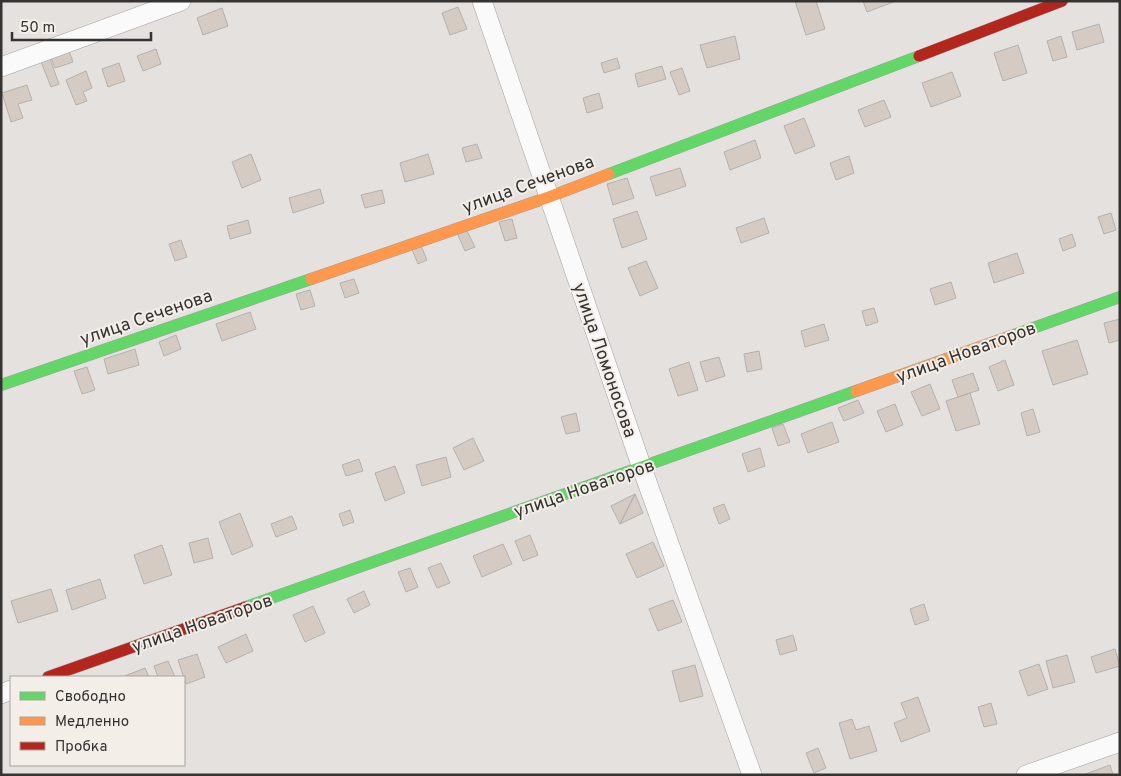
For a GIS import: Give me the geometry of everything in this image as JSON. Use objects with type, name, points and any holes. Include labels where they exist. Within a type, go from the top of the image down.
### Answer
[{"type":"street","points":[[1,67],[181,1]]},
{"type":"street","name":"улица Ломоносова","points":[[482,1],[642,468],[752,775]]},
{"type":"street","name":"улица Сеченова","points":[[1,385],[549,197],[1062,1]]},
{"type":"street","name":"улица Новаторов","points":[[51,676],[1120,297]]},
{"type":"street","points":[[1026,775],[1120,742]]},
{"type":"building","points":[[795,1],[816,1],[825,29],[806,35]]},
{"type":"building","points":[[863,1],[896,1],[867,12]]},
{"type":"building","points":[[458,7],[467,29],[450,35],[442,13]]},
{"type":"building","points":[[222,8],[228,26],[203,35],[197,18]]},
{"type":"building","points":[[1099,24],[1104,42],[1077,50],[1072,32]]},
{"type":"building","points":[[735,36],[740,59],[707,68],[700,45]]},
{"type":"building","points":[[1061,36],[1067,57],[1053,61],[1047,41]]},
{"type":"building","points":[[1018,45],[1027,73],[1003,81],[994,53]]},
{"type":"building","points":[[156,49],[161,64],[143,71],[137,56]]},
{"type":"building","points":[[69,51],[73,62],[55,68],[51,58]]},
{"type":"building","points":[[617,58],[620,68],[604,73],[601,63]]},
{"type":"building","points":[[50,59],[59,84],[51,87],[41,62]]},
{"type":"building","points":[[119,63],[125,81],[108,87],[102,69]]},
{"type":"building","points":[[662,66],[666,79],[638,87],[635,74]]},
{"type":"building","points":[[682,68],[690,91],[679,95],[670,72]]},
{"type":"building","points":[[86,71],[92,88],[83,92],[87,101],[76,105],[66,80]]},
{"type":"building","points":[[952,72],[961,96],[931,107],[922,83]]},
{"type":"building","points":[[27,85],[32,100],[18,104],[23,118],[11,122],[2,93]]},
{"type":"building","points":[[599,93],[603,108],[587,113],[583,98]]},
{"type":"building","points":[[884,100],[891,117],[865,127],[858,110]]},
{"type":"building","points":[[804,118],[815,146],[795,154],[784,126]]},
{"type":"building","points":[[755,140],[761,158],[730,170],[724,152]]},
{"type":"building","points":[[477,144],[482,158],[466,162],[462,148]]},
{"type":"building","points":[[251,154],[261,180],[242,188],[232,162]]},
{"type":"building","points":[[428,154],[434,174],[405,182],[400,163]]},
{"type":"building","points":[[849,156],[854,173],[836,180],[830,163]]},
{"type":"building","points":[[680,168],[686,186],[656,196],[650,177]]},
{"type":"building","points":[[627,178],[634,198],[613,205],[607,184]]},
{"type":"building","points":[[320,189],[324,203],[293,213],[289,198]]},
{"type":"building","points":[[382,190],[385,203],[365,208],[361,195]]},
{"type":"building","points":[[637,211],[647,239],[622,248],[613,219]]},
{"type":"building","points":[[1111,213],[1116,230],[1104,234],[1098,217]]},
{"type":"building","points":[[764,218],[769,233],[741,243],[736,228]]},
{"type":"building","points":[[512,219],[517,238],[505,241],[499,222]]},
{"type":"building","points":[[248,220],[251,233],[230,239],[227,226]]},
{"type":"building","points":[[466,229],[475,247],[465,251],[457,233]]},
{"type":"building","points":[[1072,234],[1076,246],[1063,251],[1059,239]]},
{"type":"building","points":[[181,240],[187,257],[175,261],[169,244]]},
{"type":"building","points":[[420,243],[427,260],[418,264],[411,247]]},
{"type":"building","points":[[1017,253],[1024,273],[994,283],[988,263]]},
{"type":"building","points":[[646,261],[658,288],[640,296],[628,268]]},
{"type":"building","points":[[354,279],[359,293],[345,298],[340,283]]},
{"type":"building","points":[[951,282],[956,298],[935,305],[930,289]]},
{"type":"building","points":[[310,290],[315,306],[301,310],[296,294]]},
{"type":"building","points":[[874,308],[878,322],[866,326],[862,311]]},
{"type":"building","points":[[250,312],[256,329],[222,341],[216,324]]},
{"type":"building","points":[[1120,319],[1120,340],[1109,343],[1104,323]]},
{"type":"building","points":[[824,324],[829,340],[805,347],[801,331]]},
{"type":"building","points":[[176,335],[181,349],[164,356],[159,342]]},
{"type":"building","points":[[1077,340],[1088,374],[1053,385],[1042,351]]},
{"type":"building","points":[[135,349],[139,365],[108,374],[104,359]]},
{"type":"building","points":[[759,351],[762,369],[747,372],[744,354]]},
{"type":"building","points":[[719,357],[725,376],[706,382],[700,362]]},
{"type":"building","points":[[1005,360],[1014,385],[998,391],[989,367]]},
{"type":"building","points":[[689,362],[698,390],[678,396],[669,369]]},
{"type":"building","points":[[87,367],[95,390],[82,394],[74,371]]},
{"type":"building","points":[[973,373],[979,390],[958,397],[952,380]]},
{"type":"building","points":[[930,384],[940,409],[922,416],[911,392]]},
{"type":"building","points":[[970,393],[980,424],[956,431],[946,401]]},
{"type":"building","points":[[858,400],[864,413],[844,421],[838,408]]},
{"type":"building","points":[[895,404],[903,425],[886,432],[877,411]]},
{"type":"building","points":[[1033,409],[1040,432],[1027,436],[1021,413]]},
{"type":"building","points":[[576,413],[580,431],[566,434],[561,417]]},
{"type":"building","points":[[832,422],[839,442],[808,453],[801,434]]},
{"type":"building","points":[[783,424],[790,442],[778,446],[772,428]]},
{"type":"building","points":[[473,438],[484,461],[464,470],[453,448]]},
{"type":"building","points":[[760,448],[765,466],[748,472],[742,454]]},
{"type":"building","points":[[446,457],[451,477],[422,486],[416,465]]},
{"type":"building","points":[[359,459],[363,471],[346,476],[342,465]]},
{"type":"building","points":[[395,466],[405,493],[385,501],[375,473]]},
{"type":"building","points":[[635,494],[620,524],[611,506]]},
{"type":"building","points":[[635,494],[643,513],[620,524]]},
{"type":"building","points":[[724,504],[730,519],[719,524],[713,508]]},
{"type":"building","points":[[350,510],[354,522],[343,526],[339,514]]},
{"type":"building","points":[[240,513],[253,546],[232,555],[219,522]]},
{"type":"building","points":[[292,516],[297,529],[276,537],[271,524]]},
{"type":"building","points":[[530,535],[538,555],[523,561],[515,541]]},
{"type":"building","points":[[208,538],[213,558],[194,563],[189,543]]},
{"type":"building","points":[[653,542],[664,566],[637,578],[626,554]]},
{"type":"building","points":[[503,544],[512,564],[482,577],[473,556]]},
{"type":"building","points":[[162,545],[172,575],[144,584],[134,555]]},
{"type":"building","points":[[441,563],[450,583],[437,588],[428,568]]},
{"type":"building","points":[[410,568],[418,587],[406,592],[398,572]]},
{"type":"building","points":[[100,579],[106,598],[72,610],[66,590]]},
{"type":"building","points":[[51,589],[58,611],[18,623],[11,601]]},
{"type":"building","points":[[364,591],[370,605],[354,613],[347,599]]},
{"type":"building","points":[[673,600],[682,622],[658,631],[649,609]]},
{"type":"building","points":[[924,604],[929,620],[915,625],[910,609]]},
{"type":"building","points":[[313,606],[325,633],[305,642],[293,615]]},
{"type":"building","points":[[246,634],[253,651],[226,663],[218,647]]},
{"type":"building","points":[[793,635],[797,650],[780,655],[776,640]]},
{"type":"building","points":[[1115,649],[1120,666],[1096,673],[1091,657]]},
{"type":"building","points":[[197,654],[205,677],[186,684],[185,676],[183,676],[178,660]]},
{"type":"building","points":[[1067,655],[1075,682],[1053,688],[1046,661]]},
{"type":"building","points":[[168,661],[175,676],[158,676],[154,666]]},
{"type":"building","points":[[1039,664],[1048,689],[1028,696],[1019,671]]},
{"type":"building","points":[[695,665],[703,696],[680,702],[672,671]]},
{"type":"building","points":[[145,668],[149,676],[125,676]]},
{"type":"building","points":[[918,697],[930,731],[901,742],[894,723],[907,718],[901,703]]},
{"type":"building","points":[[991,703],[997,724],[984,727],[978,707]]},
{"type":"building","points":[[852,719],[856,730],[869,726],[877,751],[850,759],[839,723]]},
{"type":"building","points":[[818,748],[826,768],[814,773],[806,753]]},
{"type":"building","points":[[1110,765],[1113,775],[1083,775]]},
{"type":"traffic: fast","points":[[609,174],[919,56]]},
{"type":"traffic: fast","points":[[1,385],[311,279]]},
{"type":"traffic: fast","points":[[1011,336],[1120,297]]},
{"type":"traffic: fast","points":[[246,607],[856,391]]},
{"type":"traffic: slow","points":[[311,279],[549,197],[609,174]]},
{"type":"traffic: slow","points":[[856,391],[1011,336]]},
{"type":"traffic: jam","points":[[919,56],[1062,1]]},
{"type":"traffic: jam","points":[[51,676],[246,607]]}]
